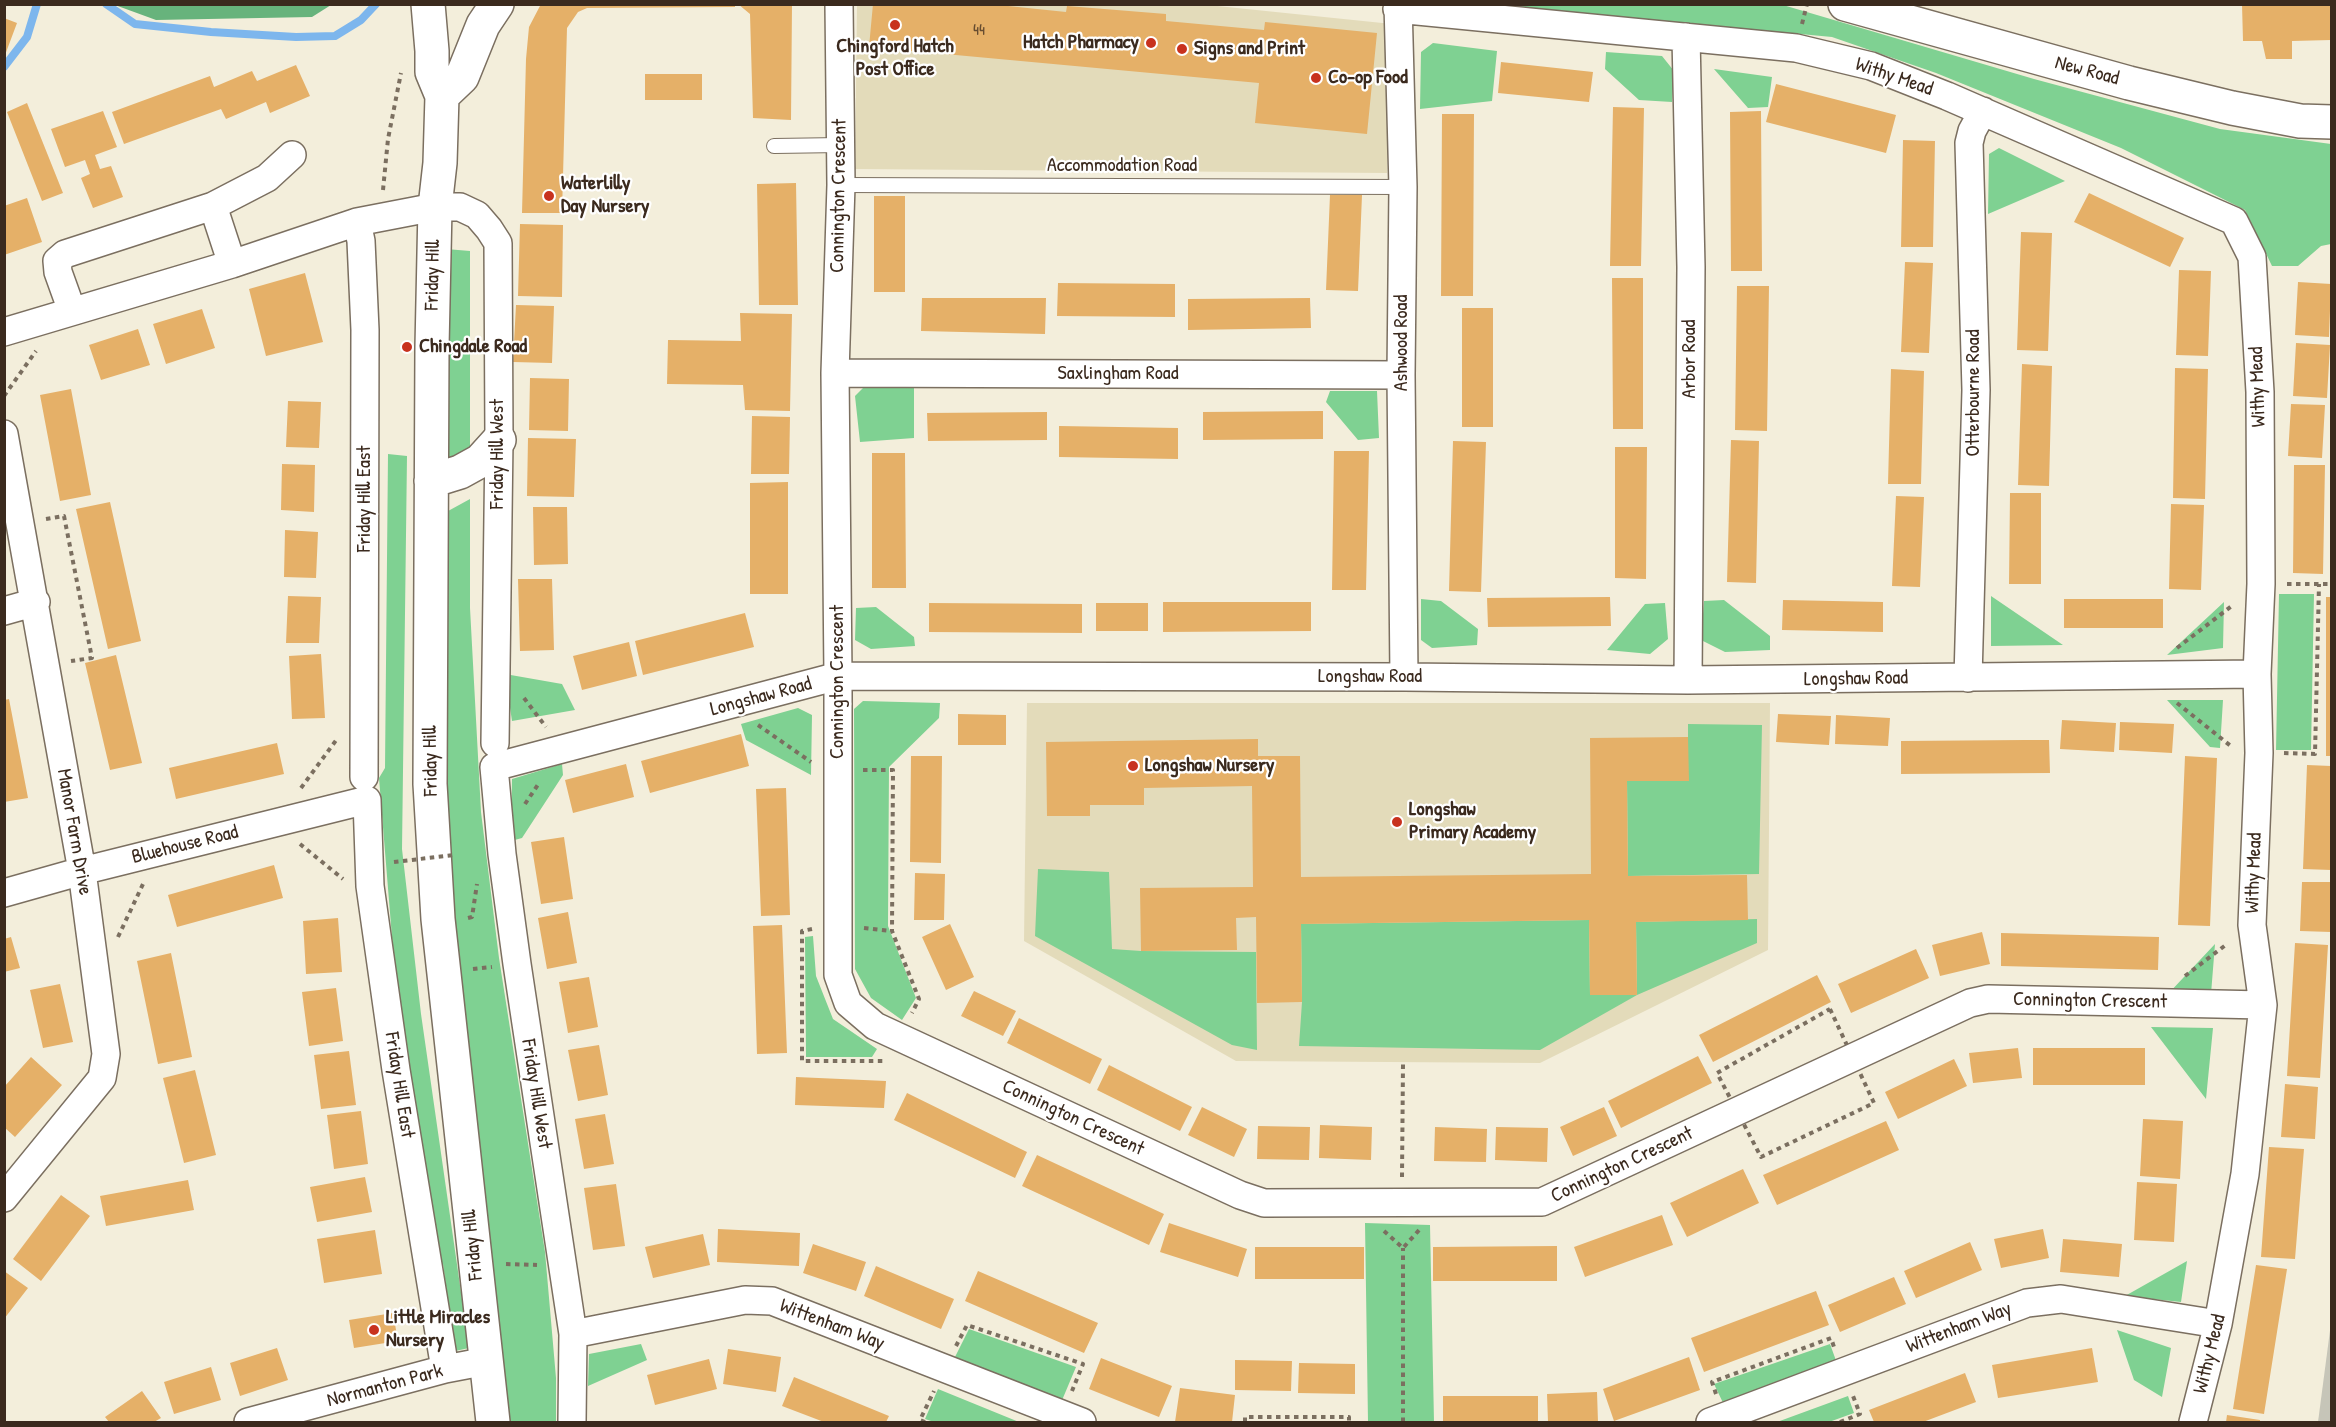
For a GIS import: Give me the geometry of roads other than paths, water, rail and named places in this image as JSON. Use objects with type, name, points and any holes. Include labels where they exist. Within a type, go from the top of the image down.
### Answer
[{"type":"main road","name":"Friday Hill","points":[[428,4],[432,72],[442,96],[440,162],[435,207],[430,784],[438,919],[493,1422]]},
{"type":"main road","points":[[442,96],[462,77],[483,25],[497,4]]},
{"type":"main road","name":"New Road","points":[[1845,4],[1878,9],[2118,80],[2232,108],[2300,121],[2331,122]]},
{"type":"main road","points":[[431,481],[460,472],[480,461],[499,440]]},
{"type":"street","name":"Connington Crescent","points":[[839,4],[841,185],[835,373],[838,975],[848,1003],[875,1026],[1240,1195],[1264,1203],[1542,1202],[1970,1004],[1988,999],[2264,1005]]},
{"type":"street","name":"Withy Mead","points":[[1393,6],[1796,48],[1871,66],[1983,111],[2234,221],[2252,257],[2269,584],[2257,674],[2259,760],[2252,925],[2264,1005],[2245,1174],[2218,1324],[2193,1422]]},
{"type":"street","name":"Ashwood Road","points":[[1393,6],[1403,187],[1401,375],[1404,677]]},
{"type":"street","name":"Arbor Road","points":[[1686,37],[1691,267],[1688,680]]},
{"type":"street","name":"Otterbourne Road","points":[[1968,678],[1976,390],[1969,143],[1971,130],[1983,111]]},
{"type":"street","points":[[72,311],[58,272],[57,261],[65,254],[213,207],[267,178],[292,155]]},
{"type":"street","points":[[213,207],[232,264]]},
{"type":"street","points":[[4,332],[232,264],[357,222],[435,207]]},
{"type":"street","name":"Friday Hill West","points":[[435,207],[460,207],[477,215],[498,243],[499,440],[494,755],[501,839],[517,964],[573,1334],[572,1422]]},
{"type":"street","name":"Friday Hill East","points":[[357,222],[362,241],[365,330],[366,789],[371,894],[396,1070],[445,1369]]},
{"type":"street","name":"Saxlingham Road","points":[[835,373],[1401,375]]},
{"type":"street","name":"Manor Farm Drive","points":[[4,434],[36,602],[82,871],[106,1054],[102,1078],[4,1198]]},
{"type":"street","points":[[4,611],[36,602]]},
{"type":"street","name":"Longshaw Road","points":[[494,755],[562,748],[838,676],[1688,680],[2257,674]]},
{"type":"street","name":"Bluehouse Road","points":[[4,893],[157,853],[366,789]]},
{"type":"street","name":"Wittenham Way","points":[[1710,1422],[2026,1303],[2061,1299],[2218,1324]]},
{"type":"street","name":"Wittenham Way","points":[[573,1334],[745,1300],[772,1301],[1072,1419]]},
{"type":"street","name":"Normanton Park","points":[[248,1422],[445,1369],[487,1361]]},
{"type":"lane","points":[[774,146],[841,145]]},
{"type":"lane","name":"Accommodation Road","points":[[841,185],[1403,187]]},
{"type":"waterway","points":[[4,67],[27,37],[37,4]]},
{"type":"waterway","points":[[106,4],[135,24],[211,32],[296,37],[335,36],[361,20],[376,4]]},
{"type":"place","name":"Chingford Hatch Post Office","points":[[895,25]]},
{"type":"place","name":"Hatch Pharmacy","points":[[1151,43]]},
{"type":"place","name":"Signs and Print","points":[[1182,49]]},
{"type":"place","name":"Co-op Food","points":[[1316,78]]},
{"type":"place","name":"Waterlilly Day Nursery","points":[[549,196]]},
{"type":"place","name":"Chingdale Road","points":[[407,347]]},
{"type":"place","name":"Longshaw Nursery","points":[[1133,766]]},
{"type":"place","name":"Longshaw Primary Academy","points":[[1397,822]]},
{"type":"place","name":"Little Miracles Nursery","points":[[374,1330]]}]
